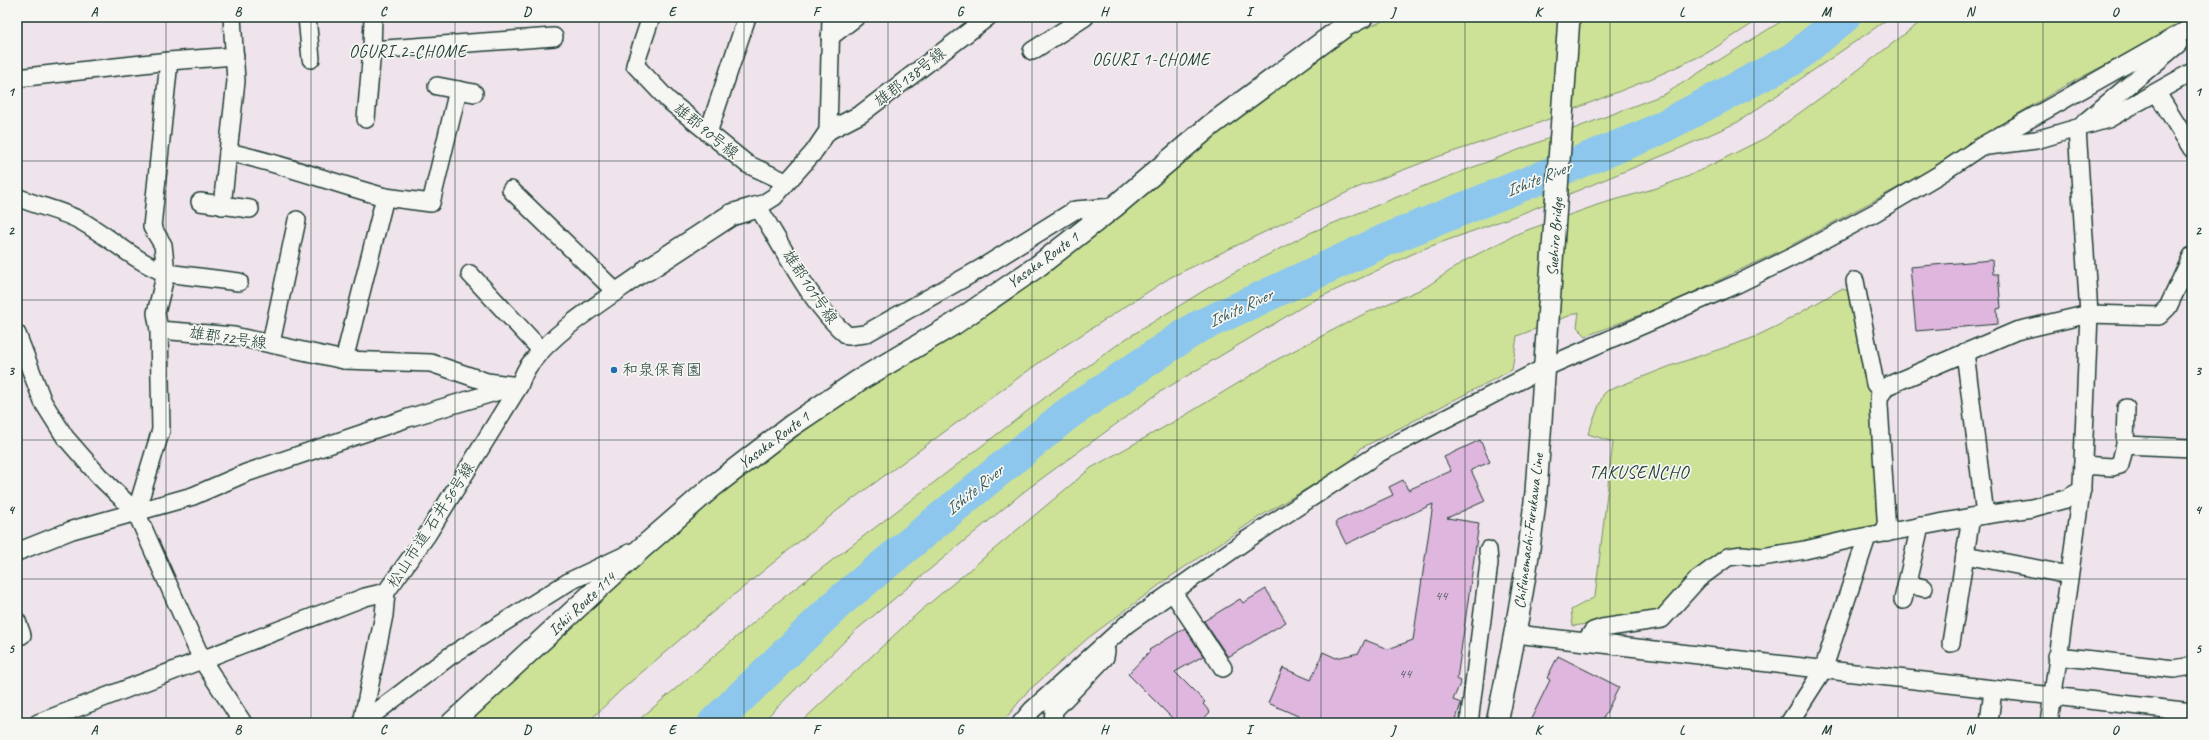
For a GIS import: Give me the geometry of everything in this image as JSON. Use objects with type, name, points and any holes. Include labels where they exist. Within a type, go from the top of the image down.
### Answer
[{"type":"street","points":[[222,206],[236,81],[232,17]]},
{"type":"street","points":[[307,17],[311,59]]},
{"type":"street","points":[[366,118],[372,50],[373,17]]},
{"type":"street","name":"雄郡90号線","points":[[650,17],[635,65],[668,100],[747,164],[786,182]]},
{"type":"street","points":[[708,133],[747,17]]},
{"type":"street","points":[[647,270],[731,215],[758,207],[774,197],[813,153],[828,132],[831,17]]},
{"type":"street","points":[[830,37],[856,17]]},
{"type":"street","name":"雄郡138号線","points":[[828,132],[861,114],[988,17]]},
{"type":"street","points":[[1032,51],[1085,17]]},
{"type":"street","name":"Yasaka Route 1","points":[[712,487],[791,426],[858,381],[954,324],[1038,266],[1114,207],[1210,125],[1345,26],[1362,17]]},
{"type":"street","name":"Suehiro Bridge","points":[[1548,338],[1569,17]]},
{"type":"street","points":[[1021,723],[1106,640],[1172,591],[1381,452],[1546,367],[1737,284],[1794,256],[1883,208],[1940,174],[1980,147],[2192,27]]},
{"type":"street","points":[[2077,129],[2192,32]]},
{"type":"street","points":[[372,50],[554,37]]},
{"type":"street","points":[[17,78],[169,61],[235,56]]},
{"type":"street","points":[[136,512],[161,430],[159,330],[156,313],[166,274],[163,246],[152,227],[169,61]]},
{"type":"street","points":[[1980,147],[2036,140],[2108,119],[2157,93],[2192,72]]},
{"type":"street","points":[[228,152],[259,158],[326,181],[384,197],[431,203],[466,91],[437,86]]},
{"type":"street","points":[[2157,93],[2192,149]]},
{"type":"street","points":[[2049,723],[2057,656],[2082,490],[2089,314],[2077,129]]},
{"type":"street","points":[[511,190],[616,292]]},
{"type":"street","points":[[17,197],[60,212],[83,222],[132,256],[166,274],[239,282]]},
{"type":"street","points":[[344,360],[384,197]]},
{"type":"street","points":[[200,202],[250,209]]},
{"type":"street","name":"雄郡101号線","points":[[758,207],[834,325],[848,336],[865,334],[980,269],[1075,210],[1114,207]]},
{"type":"street","points":[[271,343],[297,220]]},
{"type":"street","points":[[1887,533],[1879,406],[1881,391],[1887,386],[2016,331],[2089,314],[2159,316],[2168,307],[2192,256]]},
{"type":"street","name":"松山市道 石井56号線","points":[[362,723],[384,615],[386,592],[427,535],[519,386],[528,365],[541,350],[565,329],[647,270]]},
{"type":"street","points":[[470,274],[541,350]]},
{"type":"street","points":[[1855,282],[1875,384],[1881,391]]},
{"type":"street","name":"雄郡72号線","points":[[159,330],[234,336],[344,360],[432,363],[487,382],[519,386]]},
{"type":"street","points":[[17,334],[44,402],[66,437],[99,476],[136,512],[202,660],[243,723]]},
{"type":"street","name":"Chifunemachi-Furukawa Line","points":[[1497,723],[1516,634],[1529,560],[1548,338]]},
{"type":"street","points":[[1950,643],[1965,555],[1978,516],[1965,352]]},
{"type":"street","points":[[17,552],[72,530],[193,496],[246,473],[408,418],[519,386]]},
{"type":"street","points":[[2083,465],[2112,467],[2120,465],[2125,445],[2126,408]]},
{"type":"street","points":[[2125,445],[2192,448]]},
{"type":"street","name":"Ishii Route 114","points":[[452,723],[643,547],[712,487]]},
{"type":"street","points":[[1585,642],[1593,631],[1602,628],[1662,619],[1698,579],[1728,557],[1742,555],[1762,557],[1805,550],[1920,526],[2049,504],[2066,499],[2082,490]]},
{"type":"street","points":[[1920,526],[1905,592],[1924,588]]},
{"type":"street","points":[[1789,723],[1823,670],[1867,537]]},
{"type":"street","points":[[362,723],[450,656],[570,581],[643,547]]},
{"type":"street","points":[[1469,723],[1476,678],[1489,563],[1488,550]]},
{"type":"street","points":[[1965,555],[2069,575]]},
{"type":"street","points":[[1172,591],[1224,668]]},
{"type":"street","points":[[38,723],[365,597],[386,592]]},
{"type":"street","points":[[1516,634],[2192,712]]},
{"type":"street","points":[[1055,723],[1053,721],[1054,710],[1105,657],[1106,640]]},
{"type":"street","points":[[2057,656],[2174,669],[2192,666]]},
{"type":"street","points":[[1989,723],[1993,689]]},
{"type":"green space","points":[[1392,17],[1763,17],[1707,53],[1648,80],[1531,126],[1437,157],[1354,189],[1171,277],[1044,359],[839,509],[691,630],[620,691],[587,723],[468,723],[660,547],[732,484],[1349,32],[1369,27]]},
{"type":"green space","points":[[1788,17],[1891,17],[1738,122],[1674,151],[1523,213],[1423,249],[1312,301],[1160,392],[1026,490],[855,631],[761,723],[635,723],[779,601],[1051,393],[1124,340],[1229,275],[1312,232],[1424,186],[1665,94]]},
{"type":"green space","points":[[1927,17],[2192,17],[2192,19],[2061,88],[1978,138],[1932,169],[1788,247],[1673,302],[1586,336],[1577,327],[1579,312],[1517,336],[1512,370],[1361,448],[1350,463],[1259,517],[1170,577],[1088,638],[1027,692],[1002,723],[800,723],[918,613],[1091,468],[1184,416],[1278,359],[1362,315],[1426,287],[1466,260],[1519,233],[1600,204],[1657,188],[1689,176],[1765,138],[1845,80]]},
{"type":"green space","points":[[1841,289],[1850,291],[1870,383],[1877,525],[1766,548],[1756,548],[1659,614],[1573,626],[1571,610],[1595,597],[1613,442],[1588,434],[1603,395],[1607,391],[1673,365],[1750,339],[1779,325]]},
{"type":"building","points":[[1992,260],[1993,274],[1998,274],[2001,308],[1997,309],[1998,324],[1916,331],[1910,267]]},
{"type":"building","points":[[1480,440],[1490,462],[1471,470],[1485,501],[1447,518],[1479,523],[1457,679],[1461,681],[1453,700],[1461,703],[1455,723],[1314,723],[1268,703],[1283,668],[1311,680],[1323,652],[1336,658],[1359,653],[1365,640],[1388,649],[1413,640],[1433,504],[1346,544],[1335,522],[1393,495],[1389,487],[1403,480],[1408,490],[1451,471],[1444,457]]},
{"type":"building","points":[[1266,589],[1286,622],[1228,657],[1204,621],[1240,599],[1243,603]]},
{"type":"building","points":[[1185,628],[1203,656],[1175,672],[1205,702],[1203,704],[1210,712],[1200,723],[1177,723],[1128,674],[1150,651],[1149,650]]},
{"type":"building","points":[[1558,656],[1619,687],[1601,723],[1529,723],[1550,680],[1547,678]]},
{"type":"waterway","name":"Ishite River","points":[[714,723],[839,602],[1066,415],[1196,328],[1388,239],[1649,134],[1793,59],[1844,17]]},
{"type":"place","name":"和泉保育園","points":[[614,370]]},
{"type":"district","name":"OGURI 2-CHOME","points":[[408,51]]},
{"type":"district","name":"OGURI 1-CHOME","points":[[1151,59]]},
{"type":"district","name":"TAKUSENCHO","points":[[1639,472]]}]
